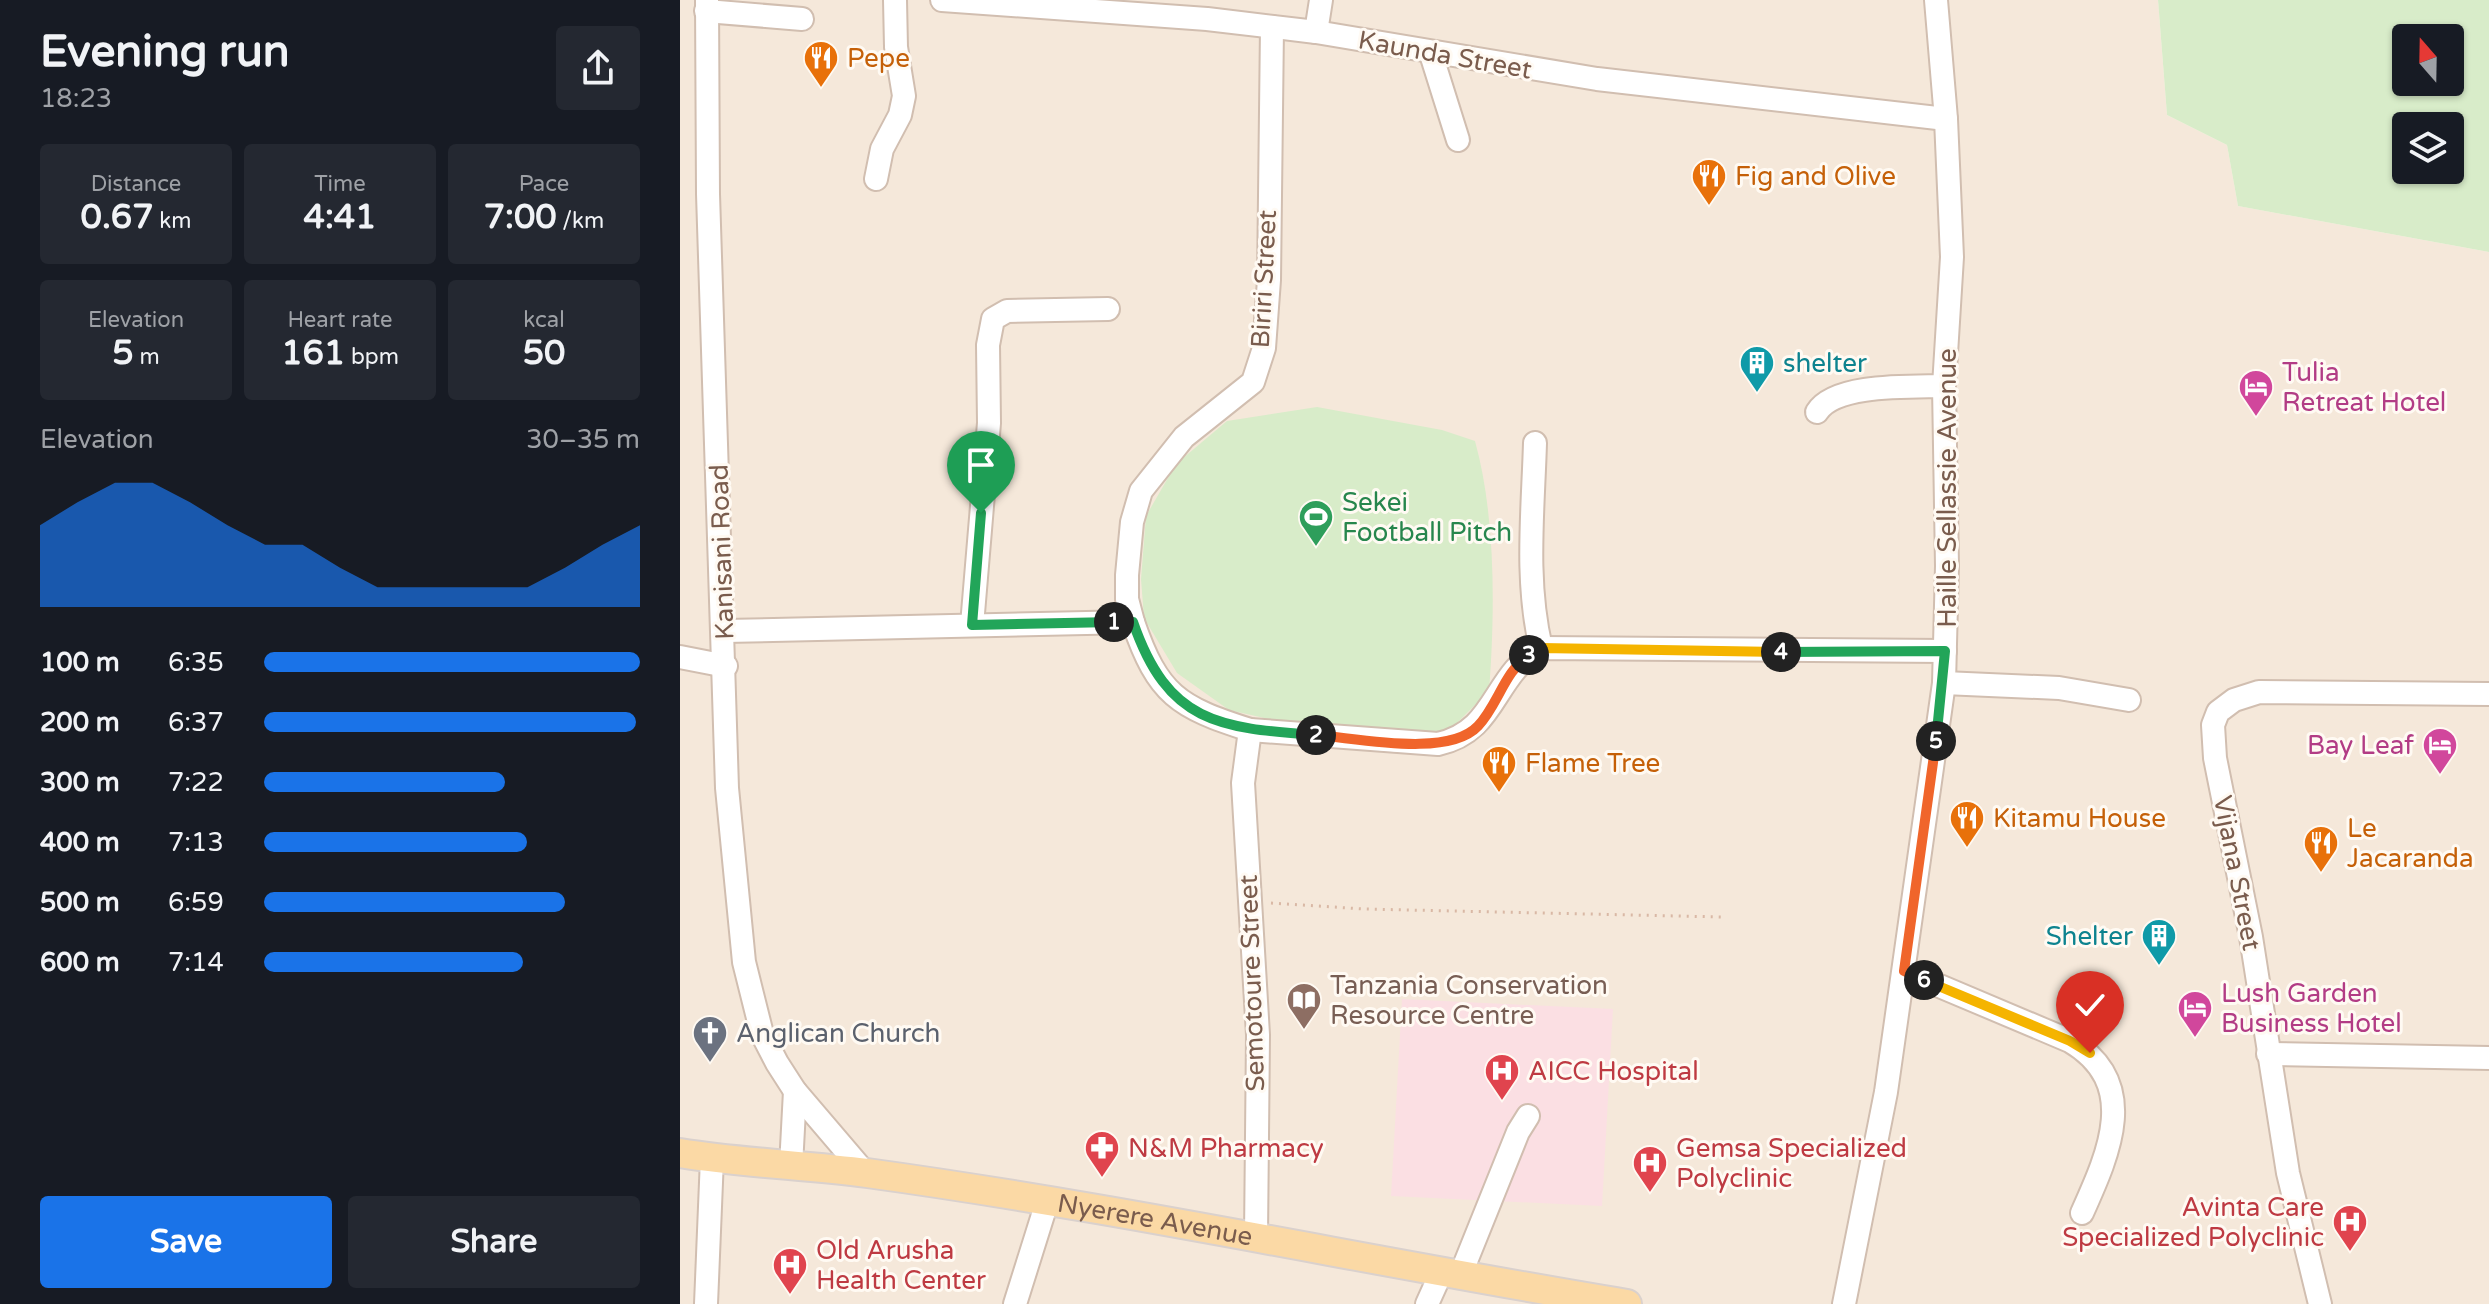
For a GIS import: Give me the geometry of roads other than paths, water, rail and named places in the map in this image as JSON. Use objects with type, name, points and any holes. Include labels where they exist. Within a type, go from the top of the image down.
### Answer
[{"type":"main road","name":"Nyerere Avenue","points":[[680,1153],[865,1173],[1047,1202],[1256,1236],[1450,1274],[1627,1304]]},
{"type":"street","points":[[876,179],[882,149],[900,115],[904,96],[896,47],[895,0]]},
{"type":"street","name":"Kaunda Street","points":[[942,0],[1130,11],[1316,32],[1431,54],[1597,79],[1946,119]]},
{"type":"street","points":[[1316,32],[1321,0]]},
{"type":"street","name":"Haille Sellassie Avenue","points":[[1844,1304],[1886,1092],[1944,683],[1944,386],[1952,257],[1946,119],[1936,0]]},
{"type":"street","points":[[707,5],[802,19]]},
{"type":"street","name":"Kanisani Road","points":[[707,5],[708,194],[725,631],[727,788],[744,962],[762,1034],[795,1091],[865,1173]]},
{"type":"street","name":"Biriri Street","points":[[1272,27],[1269,280],[1264,348],[1253,382],[1184,437],[1141,491],[1132,522],[1127,599],[1146,659],[1161,684],[1183,704],[1250,730],[1438,744],[1458,740],[1478,726],[1524,658],[1541,648]]},
{"type":"street","points":[[1431,54],[1458,140]]},
{"type":"street","points":[[972,625],[989,423],[988,345],[993,319],[1007,311],[1108,309]]},
{"type":"street","points":[[1817,412],[1823,403],[1845,394],[1944,386]]},
{"type":"street","points":[[1535,443],[1531,574],[1534,616],[1541,648],[1945,651]]},
{"type":"street","points":[[725,631],[1133,622]]},
{"type":"street","points":[[680,657],[726,666]]},
{"type":"street","points":[[1944,683],[2059,688],[2129,700]]},
{"type":"street","name":"Vijana Street","points":[[2320,1304],[2288,1173],[2251,937],[2215,758],[2213,725],[2218,712],[2234,700],[2259,692],[2489,694]]},
{"type":"street","name":"Semotoure Street","points":[[1250,730],[1243,783],[1258,1035],[1256,1236]]},
{"type":"street","points":[[1904,971],[2070,1041],[2090,1053],[2104,1071],[2110,1087],[2113,1132],[2108,1156],[2082,1213]]},
{"type":"street","points":[[2268,1054],[2489,1058]]},
{"type":"street","points":[[791,1166],[795,1091]]},
{"type":"street","points":[[1427,1304],[1450,1274],[1528,1116]]},
{"type":"street","points":[[706,1304],[712,1158]]},
{"type":"street","points":[[1015,1304],[1047,1202]]},
{"type":"place","name":"Pepe","points":[[821,89]]},
{"type":"place","name":"Fig and Olive","points":[[1709,207]]},
{"type":"place","name":"shelter","points":[[1757,394]]},
{"type":"place","name":"Tulia Retreat Hotel","points":[[2256,418]]},
{"type":"place","name":"Sekei Football Pitch","points":[[1316,548]]},
{"type":"place","name":"Bay Leaf","points":[[2440,776]]},
{"type":"place","name":"Flame Tree","points":[[1499,794]]},
{"type":"place","name":"Kitamu House","points":[[1967,849]]},
{"type":"place","name":"Le Jacaranda","points":[[2321,874]]},
{"type":"place","name":"Shelter","points":[[2159,967]]},
{"type":"place","name":"Tanzania Conservation Resource Centre","points":[[1304,1031]]},
{"type":"place","name":"Lush Garden Business Hotel","points":[[2195,1039]]},
{"type":"place","name":"Anglican Church","points":[[710,1064]]},
{"type":"place","name":"AICC Hospital","points":[[1502,1102]]},
{"type":"place","name":"N&M Pharmacy","points":[[1102,1179]]},
{"type":"place","name":"Gemsa Specialized Polyclinic","points":[[1650,1194]]},
{"type":"place","name":"Avinta Care Specialized Polyclinic","points":[[2350,1253]]},
{"type":"place","name":"Old Arusha Health Center","points":[[790,1296]]}]
